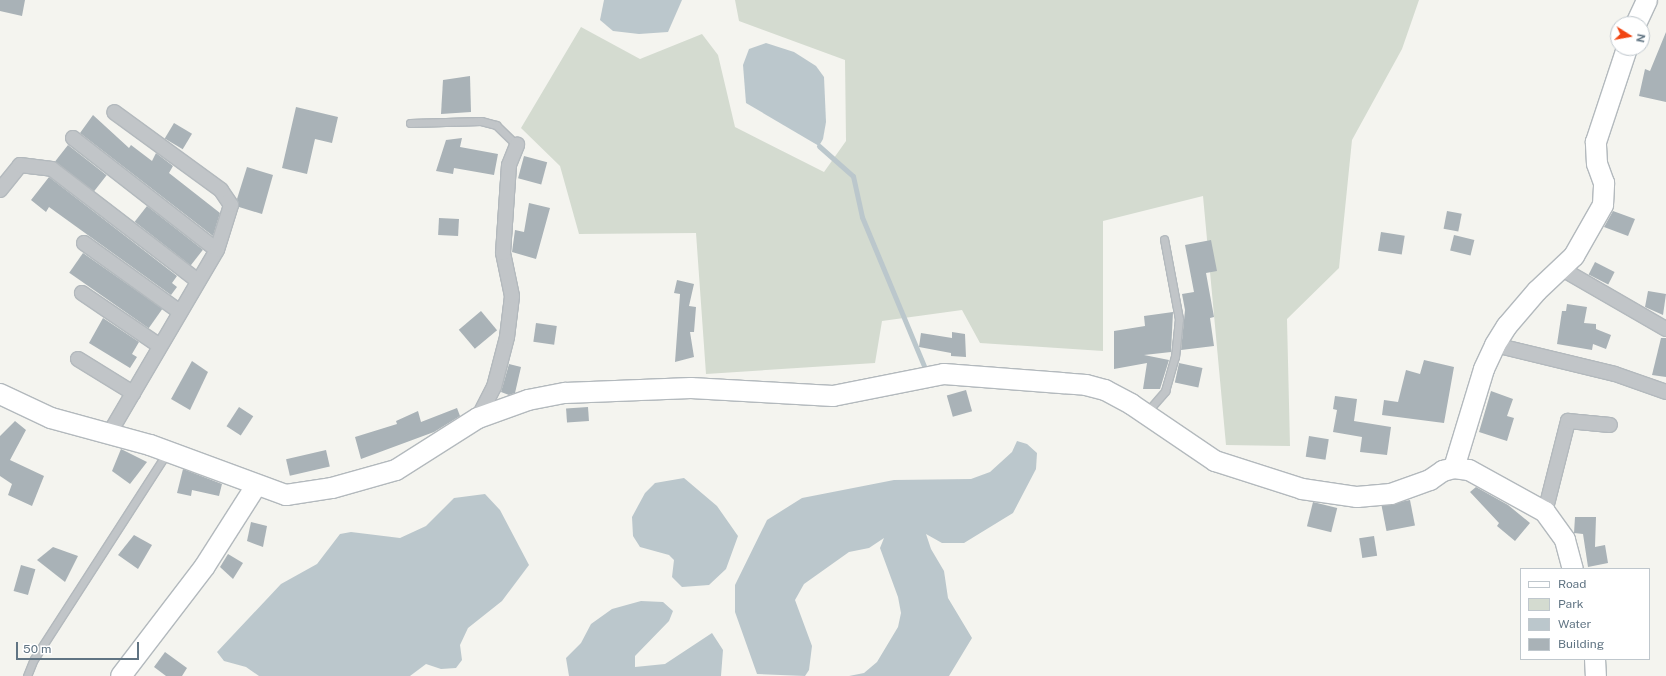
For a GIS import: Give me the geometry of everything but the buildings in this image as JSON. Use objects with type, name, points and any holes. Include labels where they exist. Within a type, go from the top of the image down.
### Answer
[{"type":"main road","points":[[1640,16],[1647,0]]},
{"type":"main road","points":[[1454,468],[1484,369],[1495,345],[1522,308],[1562,269],[1588,236],[1603,205],[1604,183],[1597,164],[1596,142],[1624,56]]},
{"type":"main road","points":[[0,394],[51,418],[167,452],[256,486],[286,495],[332,488],[396,470],[478,418],[528,400],[565,393],[691,388],[833,396],[944,374],[1086,385],[1105,390],[1131,404],[1144,415],[1215,461],[1302,489],[1357,497],[1391,494],[1454,468],[1469,470],[1546,512],[1566,540],[1573,568]]},
{"type":"main road","points":[[121,676],[205,566],[256,486]]},
{"type":"main road","points":[[1595,660],[1596,676]]},
{"type":"street","points":[[109,434],[217,250],[231,205],[221,190],[114,112]]},
{"type":"street","points":[[73,138],[217,250]]},
{"type":"street","points":[[478,418],[494,387],[507,337],[512,296],[503,253],[509,165],[517,145]]},
{"type":"street","points":[[0,190],[20,165],[52,169],[198,281]]},
{"type":"street","points":[[84,243],[180,312]]},
{"type":"street","points":[[1562,269],[1666,330]]},
{"type":"street","points":[[82,293],[160,346]]},
{"type":"street","points":[[1495,345],[1615,374],[1666,392]]},
{"type":"street","points":[[78,359],[133,393]]},
{"type":"street","points":[[1546,512],[1568,421],[1610,425]]},
{"type":"lane","points":[[410,123],[482,121],[496,125],[517,145]]},
{"type":"lane","points":[[1144,415],[1165,391],[1176,358],[1179,319],[1164,239]]},
{"type":"lane","points":[[27,676],[34,659],[167,452]]},
{"type":"green space","points":[[735,0],[1419,0],[1402,49],[1352,140],[1339,268],[1287,319],[1290,446],[1226,445],[1203,196],[1103,221],[1103,351],[980,343],[962,310],[882,321],[875,363],[706,374],[696,233],[579,234],[560,166],[521,128],[581,27],[640,59],[702,34],[718,55],[735,127],[824,172],[846,141],[845,60],[739,21]]},
{"type":"water","points":[[604,0],[682,0],[668,32],[639,34],[613,31],[600,20]]},
{"type":"water","points":[[766,43],[794,52],[816,66],[824,77],[826,122],[823,139],[819,146],[746,103],[743,65],[749,49]]},
{"type":"water","points":[[1017,441],[1027,444],[1037,453],[1036,469],[1013,513],[964,543],[942,543],[926,534],[931,549],[944,571],[948,598],[972,638],[949,676],[849,676],[864,673],[877,662],[898,627],[901,613],[898,597],[880,548],[884,538],[869,548],[849,552],[804,584],[795,600],[812,646],[809,670],[805,676],[757,674],[735,612],[735,585],[767,520],[802,498],[894,480],[971,479],[990,472],[1012,452]]},
{"type":"water","points":[[684,478],[717,506],[738,536],[726,569],[709,585],[682,587],[672,577],[674,560],[669,555],[640,547],[633,536],[632,517],[645,493],[655,483]]},
{"type":"water","points":[[485,494],[500,510],[529,565],[502,601],[468,628],[460,645],[462,660],[456,668],[441,669],[426,664],[410,676],[259,676],[246,667],[224,661],[217,652],[281,584],[317,564],[340,534],[351,532],[400,538],[426,526],[454,498]]},
{"type":"water","points":[[641,601],[663,602],[673,611],[669,621],[635,656],[635,667],[665,664],[712,633],[723,650],[721,676],[569,676],[566,658],[581,643],[591,624],[612,609]]},
{"type":"waterway","points":[[819,146],[853,176],[862,217],[925,368]]}]
